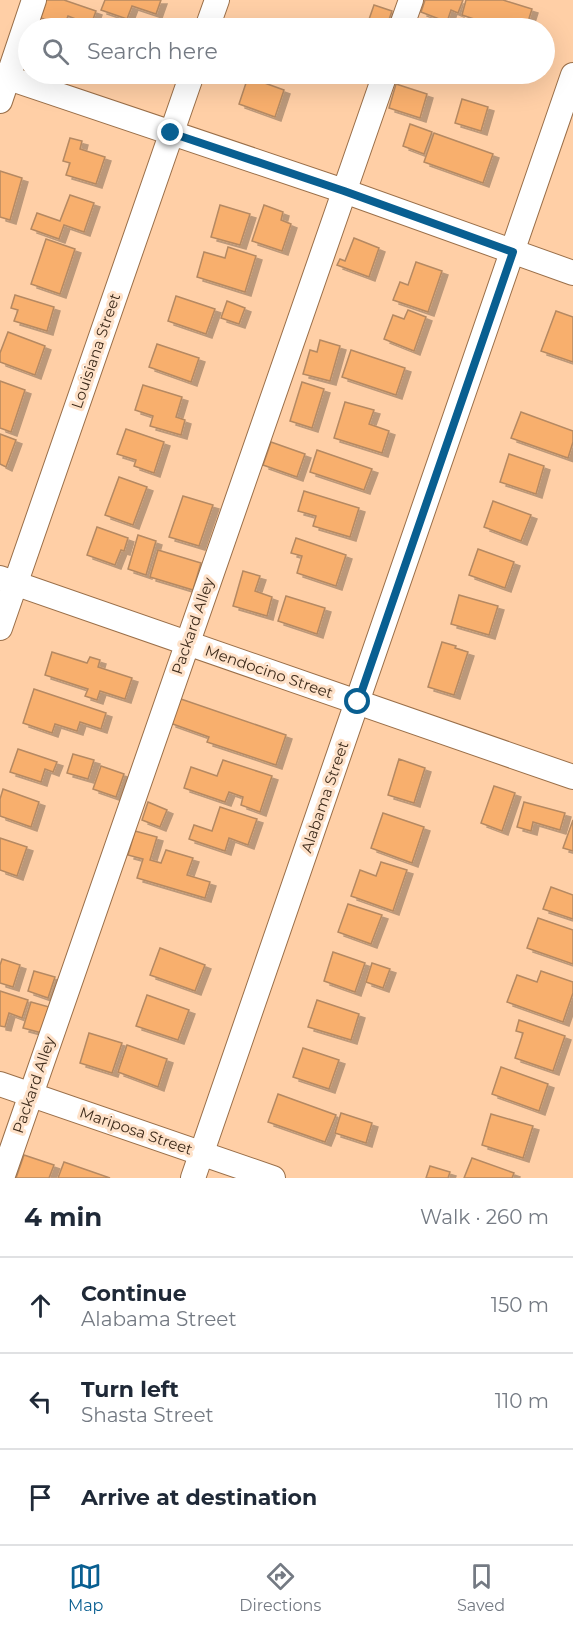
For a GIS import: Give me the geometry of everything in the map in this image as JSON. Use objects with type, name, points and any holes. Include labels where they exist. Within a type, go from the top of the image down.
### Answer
[{"type":"street","points":[[27,18],[34,0]]},
{"type":"street","points":[[211,18],[217,0]]},
{"type":"street","points":[[405,18],[411,0]]},
{"type":"street","points":[[0,101],[4,76],[18,41]]},
{"type":"street","name":"Alabama Street","points":[[193,1178],[573,75]]},
{"type":"street","points":[[27,84],[344,191],[573,273]]},
{"type":"street","name":"Louisiana Street","points":[[0,628],[8,581],[188,84]]},
{"type":"street","name":"Packard Alley","points":[[2,1178],[381,84]]},
{"type":"street","name":"Mendocino Street","points":[[8,581],[573,777]]},
{"type":"street","name":"Mariposa Street","points":[[0,1084],[273,1178]]},
{"type":"building","points":[[43,0],[64,0],[96,11],[94,18],[38,17]]},
{"type":"building","points":[[105,0],[161,0],[156,14],[132,6],[127,18],[124,18],[101,10]]},
{"type":"building","points":[[425,0],[463,0],[458,13],[451,10],[448,18],[437,18],[421,12]]},
{"type":"building","points":[[466,0],[503,0],[532,9],[529,18],[471,18],[462,15]]},
{"type":"building","points":[[374,5],[392,11],[390,18],[369,18]]},
{"type":"building","points":[[246,84],[267,84],[284,90],[275,117],[239,104]]},
{"type":"building","points":[[396,84],[427,94],[420,118],[389,108]]},
{"type":"building","points":[[462,99],[488,107],[481,131],[455,123]]},
{"type":"building","points":[[410,124],[432,132],[424,154],[403,146]]},
{"type":"building","points":[[434,133],[493,154],[483,183],[424,162]]},
{"type":"building","points":[[70,138],[82,141],[80,149],[105,157],[96,184],[66,175],[70,163],[63,161]]},
{"type":"building","points":[[0,171],[22,178],[10,220],[0,217]]},
{"type":"building","points":[[70,195],[94,203],[84,232],[64,225],[59,239],[31,229],[37,213],[60,221]]},
{"type":"building","points":[[220,205],[250,214],[240,245],[211,237]]},
{"type":"building","points":[[264,205],[283,212],[281,220],[291,224],[282,251],[252,241]]},
{"type":"building","points":[[354,238],[379,248],[369,277],[337,265],[340,259],[345,261]]},
{"type":"building","points":[[46,239],[75,249],[60,294],[31,284]]},
{"type":"building","points":[[228,247],[256,256],[245,292],[197,277],[204,252],[225,258]]},
{"type":"building","points":[[416,262],[442,271],[428,312],[393,300],[400,282],[408,285]]},
{"type":"building","points":[[15,295],[54,307],[47,331],[14,321],[18,310],[11,308]]},
{"type":"building","points":[[176,296],[215,309],[206,334],[168,321]]},
{"type":"building","points":[[227,301],[245,308],[239,324],[221,318]]},
{"type":"building","points":[[408,310],[426,317],[414,351],[384,339],[393,315],[404,319]]},
{"type":"building","points":[[556,311],[573,317],[573,362],[541,351]]},
{"type":"building","points":[[8,332],[45,346],[35,375],[0,362],[0,353]]},
{"type":"building","points":[[320,340],[340,346],[330,381],[303,374],[310,350],[317,352]]},
{"type":"building","points":[[157,344],[199,358],[191,382],[149,367]]},
{"type":"building","points":[[351,350],[405,368],[396,395],[342,377]]},
{"type":"building","points":[[0,381],[25,390],[11,432],[0,428]]},
{"type":"building","points":[[302,382],[324,389],[312,428],[290,421]]},
{"type":"building","points":[[143,385],[182,397],[176,417],[185,420],[181,435],[150,426],[153,416],[135,410]]},
{"type":"building","points":[[345,402],[374,410],[369,424],[389,431],[382,453],[334,438]]},
{"type":"building","points":[[521,412],[573,431],[573,442],[568,458],[511,438]]},
{"type":"building","points":[[126,429],[164,442],[154,473],[134,466],[136,460],[117,454]]},
{"type":"building","points":[[0,434],[16,440],[6,467],[0,464]]},
{"type":"building","points":[[271,442],[305,454],[297,477],[263,465]]},
{"type":"building","points":[[317,450],[372,469],[364,490],[310,472]]},
{"type":"building","points":[[509,454],[544,466],[536,494],[500,482]]},
{"type":"building","points":[[119,477],[147,487],[133,525],[105,515]]},
{"type":"building","points":[[304,491],[359,508],[350,537],[313,526],[316,516],[298,511]]},
{"type":"building","points":[[183,496],[213,505],[199,546],[169,537]]},
{"type":"building","points":[[493,501],[531,515],[521,541],[484,527]]},
{"type":"building","points":[[97,527],[128,538],[124,551],[121,550],[115,565],[87,555]]},
{"type":"building","points":[[138,535],[156,541],[146,575],[128,569]]},
{"type":"building","points":[[296,538],[346,555],[336,586],[297,573],[302,556],[291,553]]},
{"type":"building","points":[[478,549],[514,562],[505,588],[469,575]]},
{"type":"building","points":[[158,550],[201,563],[193,590],[150,577]]},
{"type":"building","points":[[243,571],[260,576],[255,591],[272,597],[267,616],[233,606]]},
{"type":"building","points":[[459,595],[498,606],[489,635],[451,624]]},
{"type":"building","points":[[286,596],[325,608],[317,634],[278,621]]},
{"type":"building","points":[[442,642],[468,652],[454,695],[428,687]]},
{"type":"building","points":[[52,652],[87,663],[90,657],[100,660],[98,667],[132,678],[125,699],[100,691],[97,700],[85,696],[88,689],[45,675]]},
{"type":"building","points":[[34,689],[106,713],[101,729],[80,722],[77,731],[55,724],[52,733],[23,723]]},
{"type":"building","points":[[178,698],[286,735],[276,765],[207,742],[209,737],[170,723]]},
{"type":"building","points":[[18,749],[57,762],[53,772],[45,769],[41,782],[10,772]]},
{"type":"building","points":[[73,754],[94,760],[88,779],[67,773]]},
{"type":"building","points":[[399,759],[425,768],[414,803],[388,795]]},
{"type":"building","points":[[223,760],[272,776],[260,812],[241,805],[243,797],[229,792],[225,802],[184,788],[191,767],[217,776]]},
{"type":"building","points":[[101,766],[124,774],[116,797],[93,789]]},
{"type":"building","points":[[494,786],[515,793],[502,831],[481,823]]},
{"type":"building","points":[[3,789],[39,802],[31,827],[0,816],[0,799]]},
{"type":"building","points":[[148,802],[167,810],[160,827],[142,820]]},
{"type":"building","points":[[524,802],[565,813],[560,830],[533,822],[531,831],[517,827]]},
{"type":"building","points":[[220,807],[257,819],[248,845],[229,838],[225,851],[189,839],[194,825],[212,831]]},
{"type":"building","points":[[383,813],[424,827],[412,863],[371,848]]},
{"type":"building","points":[[573,820],[573,851],[563,848]]},
{"type":"building","points":[[135,831],[157,837],[150,860],[161,863],[166,850],[193,858],[187,875],[210,882],[205,898],[137,878],[143,859],[128,855]]},
{"type":"building","points":[[0,838],[27,847],[17,876],[0,870]]},
{"type":"building","points":[[381,862],[407,870],[393,911],[351,896],[360,870],[376,876]]},
{"type":"building","points":[[551,887],[573,895],[573,919],[543,909]]},
{"type":"building","points":[[348,904],[382,915],[371,944],[338,932]]},
{"type":"building","points":[[538,918],[573,930],[573,964],[527,948]]},
{"type":"building","points":[[160,948],[205,965],[195,991],[150,975]]},
{"type":"building","points":[[333,952],[365,963],[355,992],[324,981]]},
{"type":"building","points":[[2,959],[20,965],[13,987],[0,983]]},
{"type":"building","points":[[372,963],[390,969],[383,988],[366,982]]},
{"type":"building","points":[[34,971],[55,977],[48,998],[28,991]]},
{"type":"building","points":[[541,971],[573,982],[573,993],[563,1022],[507,1002],[517,975],[537,982]]},
{"type":"building","points":[[0,991],[28,1000],[22,1018],[9,1013],[5,1027],[0,1026]]},
{"type":"building","points":[[147,995],[189,1010],[178,1040],[136,1026]]},
{"type":"building","points":[[317,1000],[359,1014],[351,1040],[308,1027]]},
{"type":"building","points":[[31,1002],[49,1007],[42,1033],[23,1028]]},
{"type":"building","points":[[519,1020],[565,1036],[553,1071],[515,1058],[523,1033],[516,1031]]},
{"type":"building","points":[[89,1033],[122,1043],[112,1073],[80,1063]]},
{"type":"building","points":[[127,1045],[167,1059],[158,1087],[118,1072]]},
{"type":"building","points":[[303,1048],[339,1060],[329,1089],[293,1077]]},
{"type":"building","points":[[501,1067],[548,1084],[539,1111],[492,1094]]},
{"type":"building","points":[[278,1094],[336,1115],[325,1142],[268,1122]]},
{"type":"building","points":[[341,1113],[372,1123],[366,1143],[335,1133]]},
{"type":"building","points":[[491,1114],[533,1126],[523,1158],[482,1145]]},
{"type":"building","points":[[24,1155],[54,1165],[49,1178],[16,1178]]},
{"type":"building","points":[[472,1158],[514,1173],[512,1178],[464,1178]]},
{"type":"building","points":[[64,1162],[110,1178],[58,1178]]},
{"type":"building","points":[[430,1166],[450,1172],[448,1178],[426,1178]]},
{"type":"route","points":[[171,133],[344,191],[513,252],[358,702]]}]
